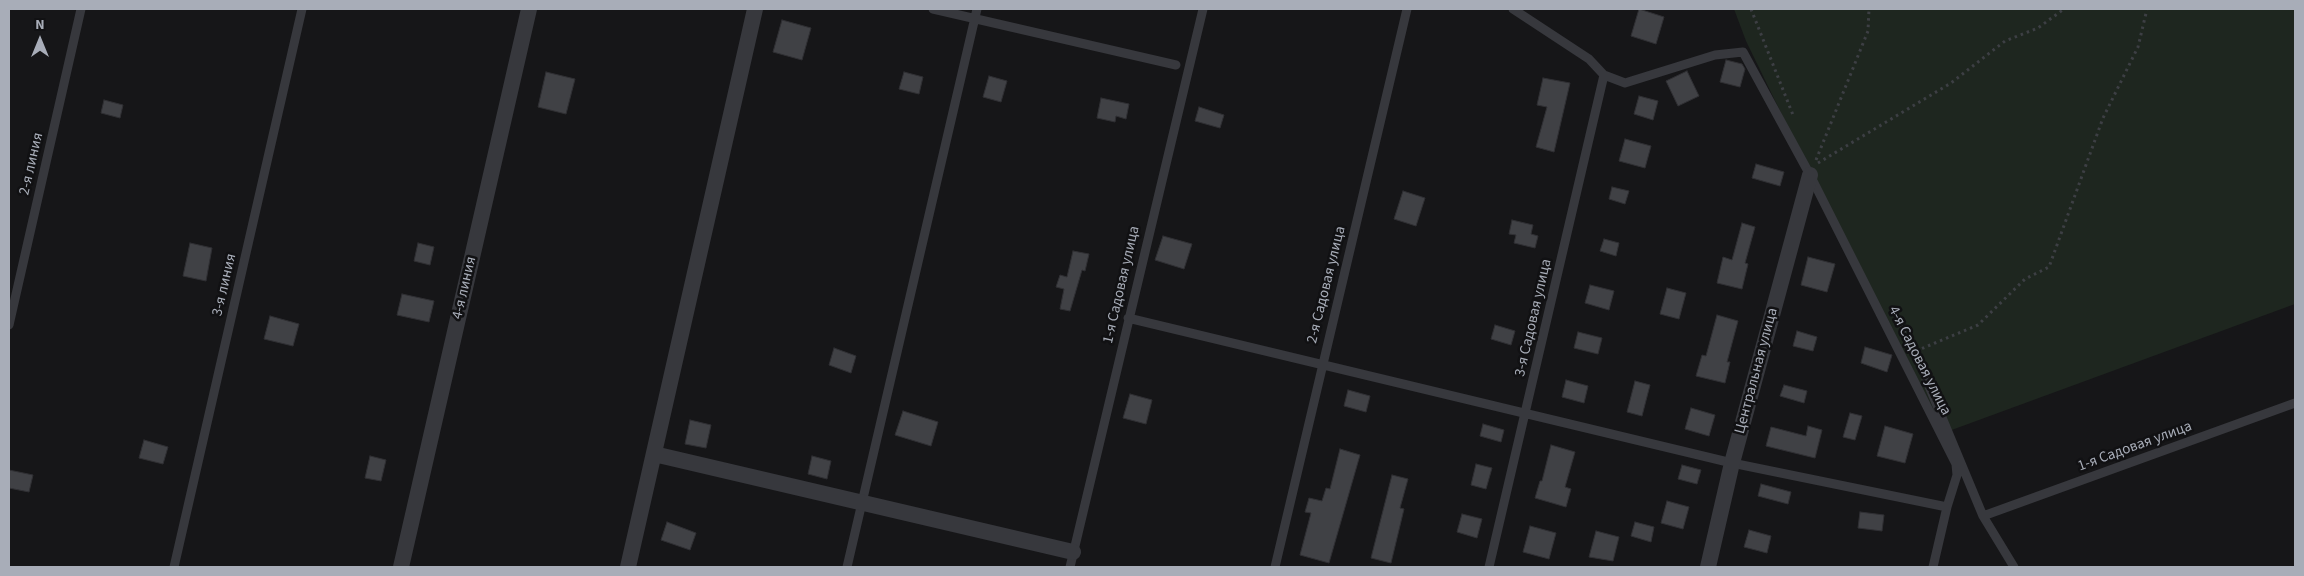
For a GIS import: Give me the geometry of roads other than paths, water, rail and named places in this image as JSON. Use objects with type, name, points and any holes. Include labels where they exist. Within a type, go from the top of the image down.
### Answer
[{"type":"street","name":"4-я линия","points":[[401,567],[529,9]]},
{"type":"street","points":[[628,567],[755,9]]},
{"type":"street","name":"Центральная улица","points":[[1708,567],[1732,463],[1810,175]]},
{"type":"street","points":[[654,454],[863,502],[1071,560]]},
{"type":"lane","name":"2-я линия","points":[[9,325],[81,9]]},
{"type":"lane","name":"3-я линия","points":[[174,567],[302,9]]},
{"type":"lane","points":[[933,9],[1176,64]]},
{"type":"lane","points":[[847,567],[976,9]]},
{"type":"lane","name":"1-я Садовая улица","points":[[1071,560],[1203,9]]},
{"type":"lane","name":"2-я Садовая улица","points":[[1276,567],[1407,9]]},
{"type":"lane","points":[[1513,9],[1589,59],[1604,75]]},
{"type":"lane","name":"4-я Садовая улица","points":[[1604,75],[1625,83],[1715,55],[1743,52],[1810,175],[1956,464],[1957,476],[1947,507],[1933,567]]},
{"type":"lane","name":"3-я Садовая улица","points":[[1490,567],[1604,75]]},
{"type":"lane","points":[[1128,318],[1732,463],[1947,507]]},
{"type":"lane","points":[[1926,379],[1983,516],[2014,567]]},
{"type":"lane","name":"1-я Садовая улица","points":[[1983,516],[2295,403]]}]
